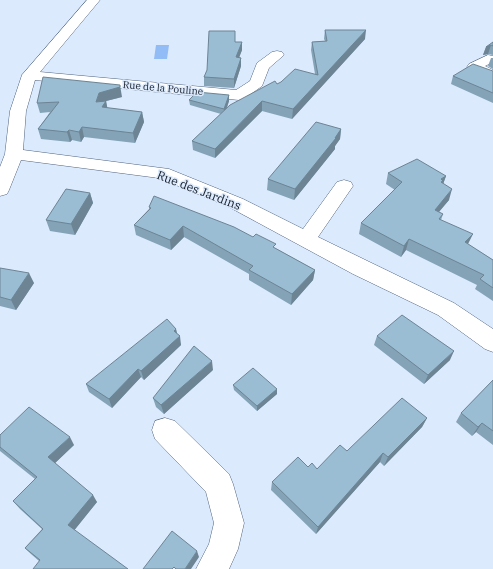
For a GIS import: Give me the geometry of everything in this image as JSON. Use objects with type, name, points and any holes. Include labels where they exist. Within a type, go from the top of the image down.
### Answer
[{"type":"street","points":[[0,190],[14,154],[18,111],[29,75],[94,0]]},
{"type":"street","name":"Rue de la Pouline","points":[[29,75],[239,95],[257,83],[262,66],[277,55]]},
{"type":"street","points":[[493,61],[488,59],[474,67],[493,75]]},
{"type":"street","name":"Rue des Jardins","points":[[14,154],[163,173],[236,203],[360,268],[446,309],[493,342]]},
{"type":"street","points":[[306,239],[344,186]]},
{"type":"street","points":[[165,430],[219,484],[229,523],[223,549],[212,569]]},
{"type":"water","points":[[156,45],[169,45],[167,59],[154,59]]},
{"type":"building","points":[[325,30],[366,30],[293,109],[262,101],[215,149],[192,141],[230,105],[275,81],[277,84],[281,82],[295,69],[318,75],[312,42],[327,41]]},
{"type":"building","points":[[209,31],[235,31],[235,42],[242,42],[236,57],[241,58],[234,79],[204,77],[207,70]]},
{"type":"building","points":[[473,64],[493,71],[493,93],[453,76]]},
{"type":"building","points":[[43,77],[120,85],[120,87],[99,93],[96,102],[106,101],[102,107],[142,112],[133,133],[82,127],[79,132],[69,130],[67,132],[38,129],[59,102],[37,103]]},
{"type":"building","points":[[197,92],[229,95],[224,109],[189,100]]},
{"type":"building","points":[[316,122],[341,129],[336,138],[295,189],[268,179]]},
{"type":"building","points":[[417,159],[446,176],[441,179],[443,181],[441,182],[452,189],[435,210],[443,214],[439,219],[473,234],[465,242],[493,260],[493,288],[480,279],[484,275],[409,239],[404,246],[361,223],[402,182],[388,173]]},
{"type":"building","points":[[66,189],[90,193],[71,224],[46,220]]},
{"type":"building","points":[[154,196],[234,227],[253,237],[256,234],[276,244],[273,247],[315,270],[292,294],[249,270],[253,266],[183,226],[170,240],[134,225],[151,208],[149,207]]},
{"type":"building","points":[[0,268],[29,273],[11,300],[0,297]]},
{"type":"building","points":[[402,315],[454,351],[428,375],[377,336]]},
{"type":"building","points":[[167,319],[176,329],[174,331],[180,336],[141,371],[138,369],[109,399],[86,384]]},
{"type":"building","points":[[194,346],[212,361],[161,405],[153,398]]},
{"type":"building","points":[[253,368],[277,389],[257,406],[233,385]]},
{"type":"building","points":[[493,380],[493,431],[482,423],[478,427],[461,413]]},
{"type":"building","points":[[402,398],[427,418],[388,457],[383,453],[318,527],[272,482],[298,457],[308,467],[312,463],[317,469],[340,445],[347,451]]},
{"type":"building","points":[[29,407],[70,437],[48,457],[93,495],[68,525],[128,569],[33,569],[40,560],[25,548],[43,529],[13,501],[37,477],[0,447],[0,435]]},
{"type":"building","points":[[172,531],[197,551],[185,569],[176,569],[174,567],[172,569],[143,569]]}]
